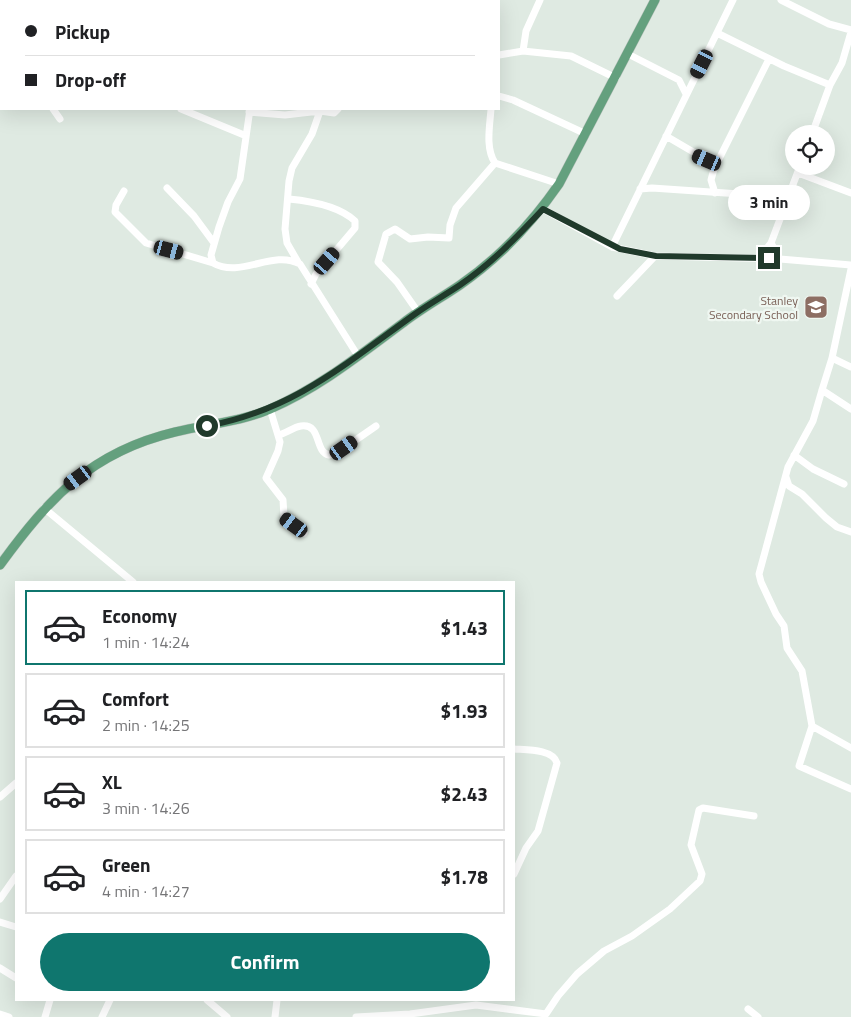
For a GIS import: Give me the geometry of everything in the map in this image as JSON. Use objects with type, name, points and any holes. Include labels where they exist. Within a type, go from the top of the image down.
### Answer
[{"type":"main road","points":[[0,565],[44,508],[64,488],[92,468],[142,443],[175,432],[240,420],[270,409],[308,390],[418,312],[460,285],[494,258],[543,209],[559,184],[616,78],[655,0]]},
{"type":"street","points":[[523,51],[526,31],[540,0]]},
{"type":"street","points":[[612,247],[733,0]]},
{"type":"street","points":[[780,0],[842,29],[851,31],[842,63],[830,85],[815,125]]},
{"type":"street","points":[[842,29],[849,42]]},
{"type":"street","points":[[718,33],[769,59],[830,85]]},
{"type":"street","points":[[500,55],[523,51],[576,57],[616,78]]},
{"type":"street","points":[[628,54],[678,80],[694,79]]},
{"type":"street","points":[[715,193],[711,180],[714,169],[769,59]]},
{"type":"street","points":[[678,80],[686,94]]},
{"type":"street","points":[[500,96],[513,100],[586,134]]},
{"type":"street","points":[[54,110],[60,119]]},
{"type":"street","points":[[182,110],[244,135]]},
{"type":"street","points":[[213,263],[211,258],[214,243],[228,202],[240,179],[244,135],[249,110],[285,116],[320,111],[334,112],[337,110]]},
{"type":"street","points":[[491,110],[489,139],[495,163]]},
{"type":"street","points":[[320,111],[312,134],[292,168],[285,229],[287,243],[358,356]]},
{"type":"street","points":[[666,136],[707,160],[714,169]]},
{"type":"street","points":[[495,163],[559,184]]},
{"type":"street","points":[[418,312],[398,282],[378,262],[386,234],[395,229],[410,239],[428,237],[449,238],[450,224],[456,208],[495,163]]},
{"type":"street","points":[[759,258],[771,243],[797,175]]},
{"type":"street","points":[[812,175],[851,193]]},
{"type":"street","points":[[697,192],[711,180]]},
{"type":"street","points":[[167,188],[187,207],[214,243]]},
{"type":"street","points":[[640,189],[652,188],[740,194],[792,190]]},
{"type":"street","points":[[124,191],[118,200],[115,212],[146,243],[222,266],[251,266],[283,258],[291,259],[300,264]]},
{"type":"street","points":[[289,199],[309,201],[325,206],[355,221],[355,228],[316,274],[312,284]]},
{"type":"street","points":[[543,209],[612,247],[656,256],[780,259],[851,267],[832,358],[813,421],[794,455],[786,476],[759,577],[776,614],[784,626],[787,648],[800,665],[812,726],[799,766],[805,771],[851,789]]},
{"type":"street","points":[[771,243],[780,259]]},
{"type":"street","points":[[618,296],[656,256]]},
{"type":"street","points":[[832,358],[851,367]]},
{"type":"street","points":[[822,390],[851,409]]},
{"type":"street","points":[[270,409],[279,435],[278,451],[266,478],[283,500],[284,517],[304,533]]},
{"type":"street","points":[[279,435],[301,426],[310,426],[314,429],[322,451],[329,455],[344,448],[376,426]]},
{"type":"street","points":[[794,455],[813,469],[844,484]]},
{"type":"street","points":[[786,476],[789,486],[802,494],[826,518],[837,527],[851,532]]},
{"type":"street","points":[[44,508],[132,581]]},
{"type":"street","points":[[812,726],[851,748]]},
{"type":"street","points":[[515,749],[542,752],[552,756],[557,764],[538,831],[526,848],[515,872]]},
{"type":"street","points":[[0,797],[15,784]]},
{"type":"street","points":[[356,1017],[410,1014],[484,1003],[549,1016],[558,996],[577,974],[604,951],[659,917],[700,881],[702,874],[691,844],[699,810],[703,808],[754,816]]},
{"type":"street","points":[[0,899],[15,877]]},
{"type":"street","points":[[0,922],[15,927]]},
{"type":"street","points":[[0,968],[15,977]]},
{"type":"street","points":[[44,1017],[50,1001]]},
{"type":"street","points":[[102,1017],[110,1001]]},
{"type":"street","points":[[208,1001],[226,1017]]},
{"type":"street","points":[[275,1017],[277,1001]]},
{"type":"street","points":[[748,1009],[758,1017]]},
{"type":"street","points":[[0,1014],[9,1017]]},
{"type":"place","name":"Stanley Secondary School","points":[[816,307]]},
{"type":"route","points":[[207,426],[240,420],[270,409],[308,390],[418,312],[460,285],[494,258],[543,209],[612,247],[620,249],[656,256],[769,258]]}]
